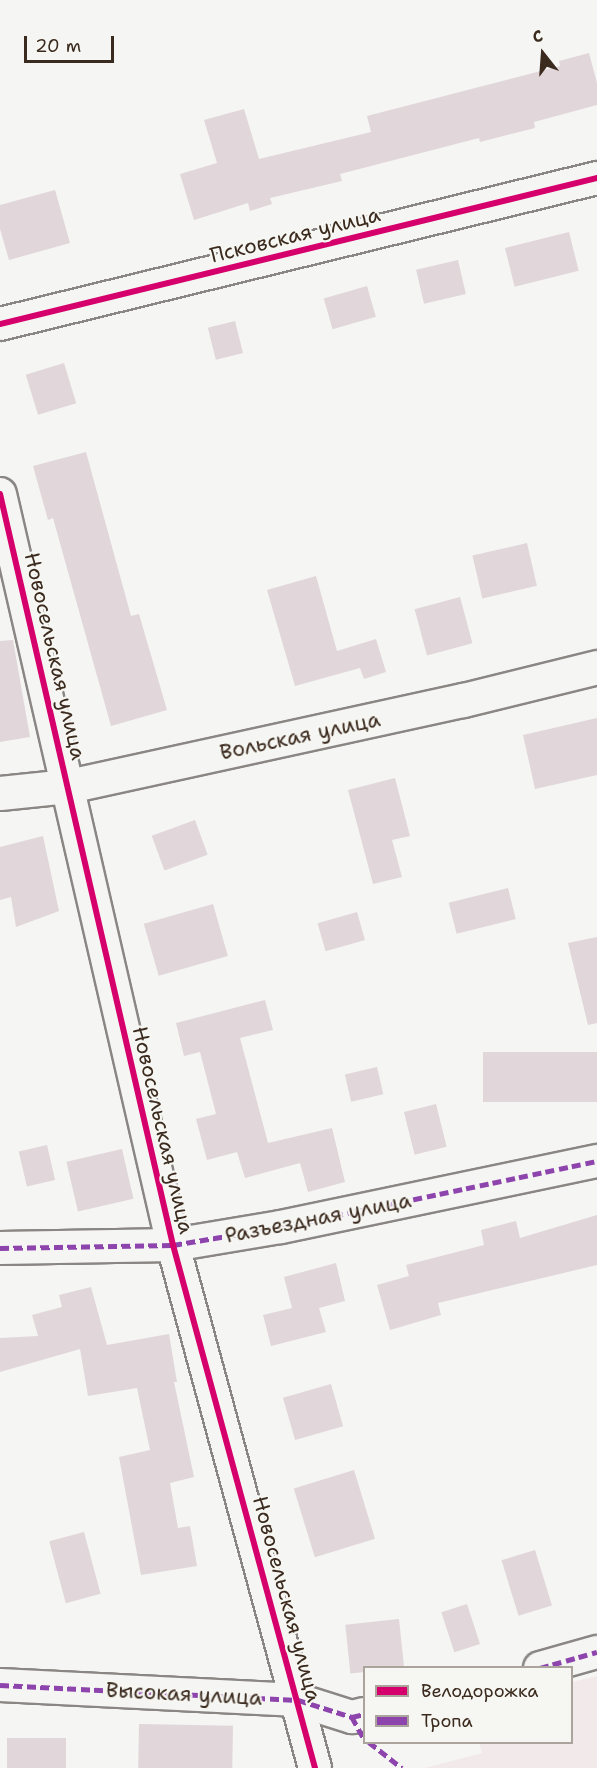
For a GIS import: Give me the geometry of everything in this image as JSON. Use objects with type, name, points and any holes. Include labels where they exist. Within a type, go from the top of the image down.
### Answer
[{"type":"street","name":"Псковская улица","points":[[0,324],[597,178]]},
{"type":"street","name":"Новосельская улица","points":[[0,494],[172,1245],[315,1768]]},
{"type":"street","name":"Вольская улица","points":[[0,793],[68,786],[463,700],[597,667]]},
{"type":"street","name":"Разъездная улица","points":[[0,1248],[172,1245],[281,1227],[597,1161]]},
{"type":"street","points":[[547,1666],[597,1652]]},
{"type":"street","name":"Высокая улица","points":[[0,1685],[298,1700],[352,1717],[363,1714]]},
{"type":"shaded area","points":[[597,1676],[597,1768],[425,1768],[482,1753],[479,1744],[573,1744],[573,1682]]},
{"type":"building","points":[[589,53],[597,83],[597,105],[534,122],[535,128],[480,142],[479,138],[340,174],[342,181],[270,198],[272,204],[250,211],[248,203],[194,220],[180,174],[217,163],[204,120],[244,109],[259,159],[371,132],[367,116],[560,66],[559,61]]},
{"type":"building","points":[[55,190],[70,243],[9,260],[0,229],[0,205]]},
{"type":"building","points":[[569,232],[579,271],[515,287],[505,248]]},
{"type":"building","points":[[458,260],[466,294],[424,304],[416,270]]},
{"type":"building","points":[[367,286],[376,317],[333,329],[324,298]]},
{"type":"building","points":[[235,321],[243,353],[216,360],[208,328]]},
{"type":"building","points":[[64,363],[76,403],[38,415],[26,375]]},
{"type":"building","points":[[86,452],[131,616],[139,614],[167,710],[111,726],[53,518],[48,520],[33,466]]},
{"type":"building","points":[[527,543],[537,586],[482,598],[472,556]]},
{"type":"building","points":[[316,576],[337,651],[376,639],[386,672],[364,679],[360,668],[295,686],[267,590]]},
{"type":"building","points":[[460,597],[472,643],[427,656],[415,609]]},
{"type":"building","points":[[13,640],[30,737],[0,742],[0,641]]},
{"type":"building","points":[[597,718],[597,775],[535,789],[523,735]]},
{"type":"building","points":[[395,778],[410,836],[392,840],[402,877],[373,884],[348,790]]},
{"type":"building","points":[[195,820],[208,855],[164,871],[152,836]]},
{"type":"building","points":[[43,836],[59,911],[16,927],[11,897],[0,900],[0,847]]},
{"type":"building","points":[[508,888],[516,919],[457,934],[449,903]]},
{"type":"building","points":[[213,904],[228,956],[159,976],[144,924]]},
{"type":"building","points":[[357,912],[365,940],[326,951],[318,923]]},
{"type":"building","points":[[597,937],[597,1023],[588,1025],[568,943]]},
{"type":"building","points":[[265,1000],[273,1030],[240,1038],[268,1143],[332,1128],[345,1182],[308,1192],[300,1163],[245,1178],[237,1152],[207,1160],[196,1119],[216,1114],[200,1052],[184,1056],[176,1023]]},
{"type":"building","points":[[483,1052],[597,1052],[597,1102],[483,1102]]},
{"type":"building","points":[[377,1067],[383,1094],[351,1102],[345,1074]]},
{"type":"building","points":[[436,1104],[447,1147],[415,1155],[404,1112]]},
{"type":"building","points":[[47,1145],[55,1180],[27,1187],[19,1152]]},
{"type":"building","points":[[122,1149],[133,1199],[78,1212],[66,1162]]},
{"type":"building","points":[[597,1215],[597,1265],[438,1303],[441,1315],[390,1330],[377,1285],[409,1276],[406,1265],[484,1245],[481,1230],[516,1221],[520,1238]]},
{"type":"building","points":[[336,1263],[345,1301],[319,1308],[326,1332],[271,1346],[263,1315],[292,1308],[284,1277]]},
{"type":"building","points":[[91,1287],[107,1345],[169,1334],[177,1382],[174,1382],[194,1477],[170,1483],[178,1528],[190,1526],[197,1566],[141,1575],[119,1457],[150,1450],[137,1388],[88,1396],[80,1349],[0,1372],[0,1338],[38,1336],[32,1315],[62,1307],[59,1295]]},
{"type":"building","points":[[331,1384],[343,1426],[295,1440],[283,1398]]},
{"type":"building","points":[[354,1470],[375,1539],[315,1557],[294,1488]]},
{"type":"building","points":[[84,1532],[101,1594],[66,1603],[49,1541]]},
{"type":"building","points":[[535,1550],[552,1605],[518,1616],[502,1560]]},
{"type":"building","points":[[467,1604],[480,1644],[454,1652],[441,1612]]},
{"type":"building","points":[[399,1619],[404,1666],[363,1666],[363,1672],[350,1673],[345,1625]]},
{"type":"building","points":[[139,1724],[233,1726],[232,1768],[138,1768]]},
{"type":"building","points":[[7,1738],[66,1738],[66,1768],[7,1768]]},
{"type":"marked path","points":[[0,1248],[173,1245],[281,1227],[597,1161]]},
{"type":"marked path","points":[[547,1666],[597,1652]]},
{"type":"marked path","points":[[0,1685],[298,1700],[352,1717],[363,1714]]},
{"type":"marked path","points":[[352,1717],[363,1737]]},
{"type":"marked path","points":[[372,1744],[402,1768]]},
{"type":"cycle path","points":[[0,324],[597,178]]},
{"type":"cycle path","points":[[0,494],[173,1245],[315,1768]]}]
